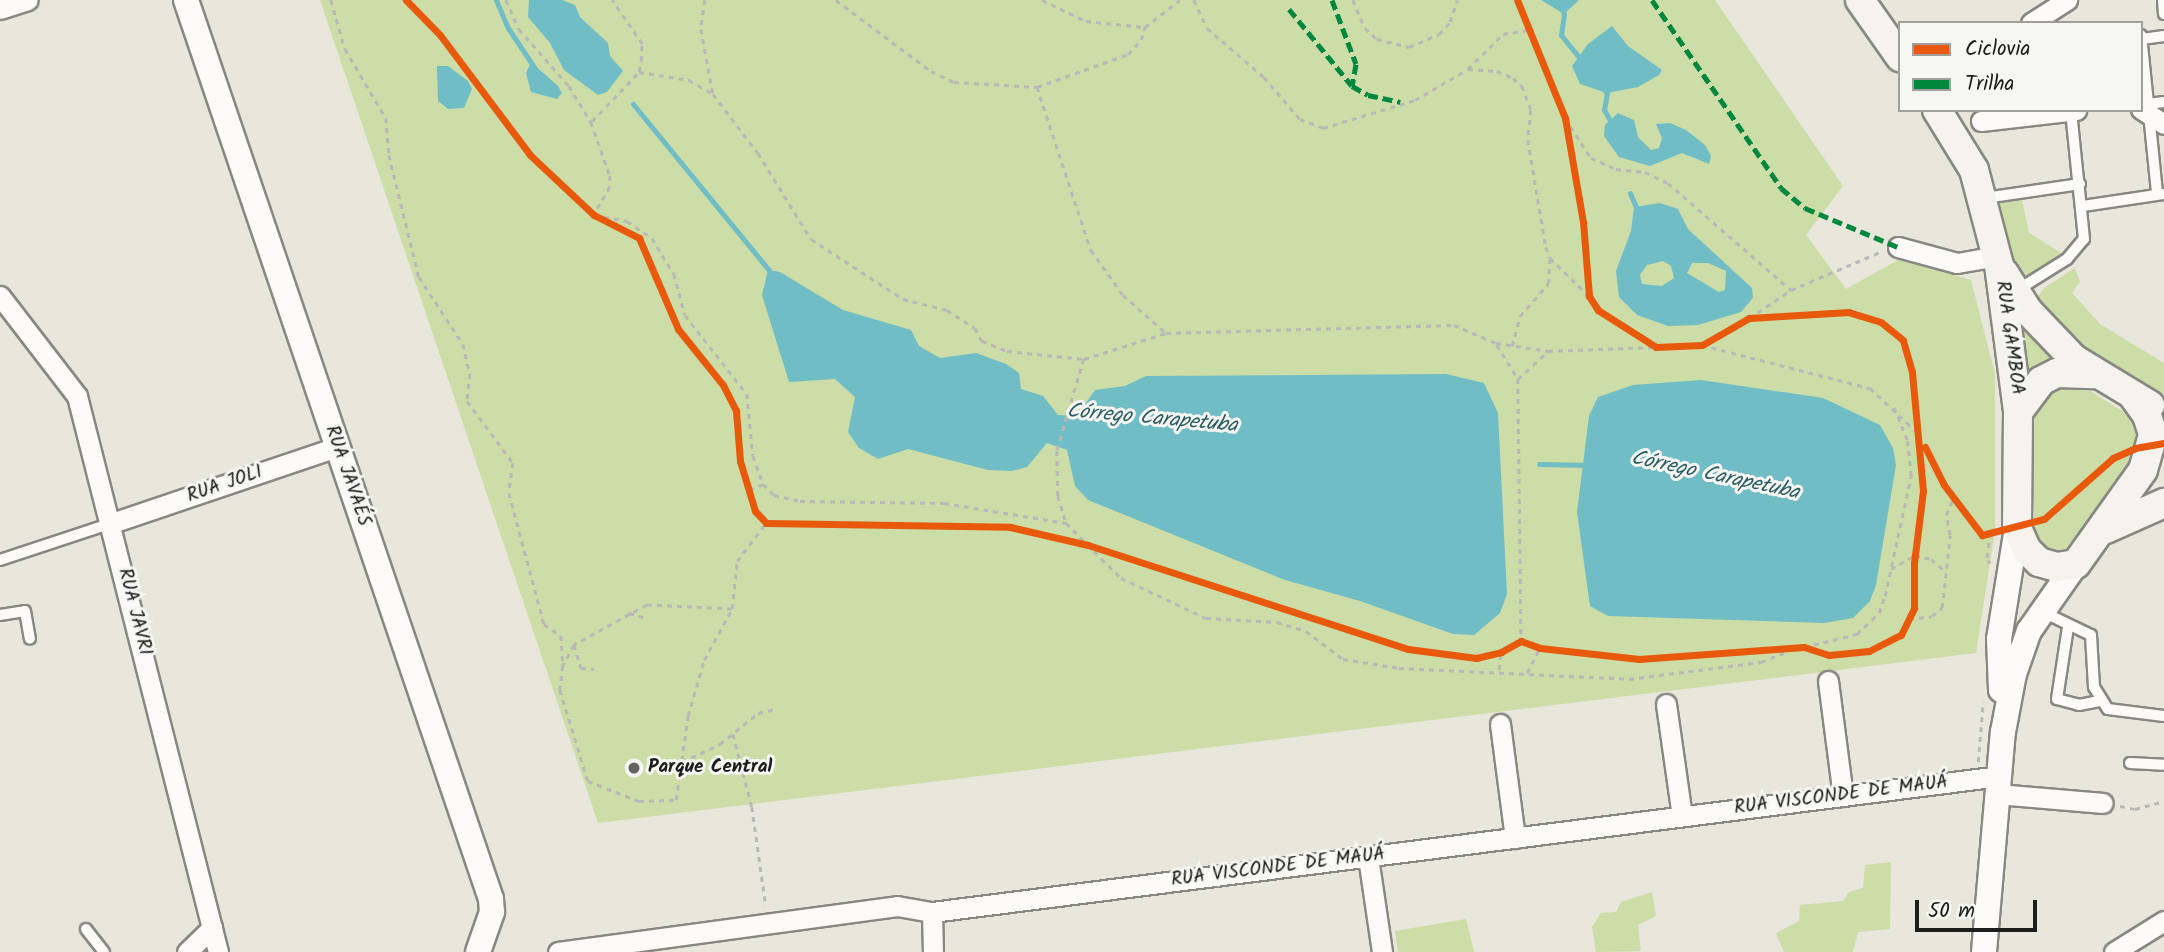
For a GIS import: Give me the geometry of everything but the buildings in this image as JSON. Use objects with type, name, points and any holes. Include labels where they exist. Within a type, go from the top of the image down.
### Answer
[{"type":"main road","points":[[1860,0],[1898,54]]},
{"type":"main road","name":"RUA GAMBOA","points":[[1945,122],[1974,170],[1982,199],[1997,260],[2018,412]]},
{"type":"main road","name":"RUA GAMBOA","points":[[1997,260],[2015,292],[2056,343],[2094,374],[2164,413]]},
{"type":"main road","points":[[2094,374],[2057,373],[2035,387],[2018,412],[2017,528],[2027,550],[2039,562],[2057,567],[2076,565],[2150,458],[2151,425],[2134,397]]},
{"type":"main road","points":[[2101,532],[2164,503]]},
{"type":"street","points":[[0,9],[28,0]]},
{"type":"street","name":"RUA JAVAÉS","points":[[186,0],[491,899],[492,912],[478,952]]},
{"type":"street","points":[[2034,21],[2067,0]]},
{"type":"street","points":[[1945,122],[1980,115],[2036,112]]},
{"type":"street","points":[[1898,247],[1957,263],[1997,260]]},
{"type":"street","name":"RUA JAVRI","points":[[0,296],[77,396],[112,523],[218,952]]},
{"type":"street","name":"RUA JOLI","points":[[112,523],[337,447]]},
{"type":"street","points":[[1984,952],[2003,732],[1999,639],[2017,528]]},
{"type":"street","points":[[2003,732],[2020,648],[2076,565]]},
{"type":"street","points":[[1828,681],[1843,796]]},
{"type":"street","points":[[1666,704],[1682,816]]},
{"type":"street","points":[[1500,724],[1515,838]]},
{"type":"street","name":"RUA VISCONDE DE MAUÁ","points":[[558,952],[897,906],[932,912],[1843,796],[1999,785],[2103,803]]},
{"type":"street","points":[[1368,857],[1382,952]]},
{"type":"street","points":[[932,912],[933,952]]},
{"type":"street","points":[[2114,952],[2164,920]]},
{"type":"street","points":[[187,952],[212,928]]},
{"type":"lane","points":[[2163,0],[2164,14]]},
{"type":"lane","points":[[2143,37],[2164,36]]},
{"type":"lane","points":[[2083,206],[2161,194],[2143,52]]},
{"type":"lane","points":[[2015,292],[2079,248],[2086,228],[2073,112]]},
{"type":"lane","points":[[1982,199],[2080,184]]},
{"type":"lane","points":[[0,560],[112,523]]},
{"type":"lane","points":[[0,615],[25,611],[30,639]]},
{"type":"lane","points":[[2042,612],[2068,627],[2091,635],[2094,687],[2100,701],[2119,713],[2164,716]]},
{"type":"lane","points":[[2068,627],[2057,699],[2079,705],[2100,701]]},
{"type":"lane","points":[[2130,763],[2164,765]]},
{"type":"lane","points":[[86,929],[104,952]]},
{"type":"path","points":[[331,0],[345,48],[386,118],[389,155],[419,277],[463,344],[470,374],[467,401],[513,463],[509,493],[544,624],[561,636],[563,666],[560,690],[588,781],[639,801],[677,800],[681,763],[704,660],[732,608],[737,561],[763,520],[779,523]]},
{"type":"path","points":[[506,0],[519,29],[569,86],[591,122],[610,176],[610,187],[594,215]]},
{"type":"path","points":[[591,122],[639,72],[642,44],[612,0]]},
{"type":"path","points":[[705,0],[701,29],[713,94]]},
{"type":"path","points":[[836,0],[930,71],[954,82],[1037,86],[1128,54],[1141,40],[1145,27],[1180,0]]},
{"type":"path","points":[[1042,0],[1086,21],[1145,27]]},
{"type":"path","points":[[1194,0],[1207,28],[1264,77],[1300,119],[1323,128],[1415,100],[1468,69],[1503,34],[1529,30]]},
{"type":"path","points":[[1353,0],[1365,28],[1377,38],[1409,47],[1439,34],[1450,22],[1457,0]]},
{"type":"path","points":[[1525,20],[1534,42]]},
{"type":"path","points":[[1468,69],[1497,71],[1522,86],[1531,110],[1528,140],[1550,258],[1548,284],[1520,316],[1511,347]]},
{"type":"path","points":[[639,72],[689,80],[713,94],[758,153],[811,239],[903,299],[947,310],[975,328],[982,341],[1007,351],[1084,359],[1166,333],[1454,325],[1496,343],[1548,351],[1669,346]]},
{"type":"path","points":[[1037,86],[1091,250],[1123,295],[1166,333]]},
{"type":"path","points":[[1559,105],[1569,144]]},
{"type":"path","points":[[1564,118],[1591,158],[1616,169],[1645,172],[1668,183],[1791,290]]},
{"type":"path","points":[[585,206],[594,215],[639,237],[645,247]]},
{"type":"path","points":[[594,215],[627,221],[652,238],[674,274],[685,316],[747,394],[754,456],[763,484],[774,495],[800,501],[944,503],[1066,523]]},
{"type":"path","points":[[1740,324],[1791,290],[1898,247]]},
{"type":"path","points":[[1550,258],[1592,299]]},
{"type":"path","points":[[1588,284],[1592,299]]},
{"type":"path","points":[[1749,318],[1774,316]]},
{"type":"path","points":[[1640,337],[1656,347]]},
{"type":"path","points":[[1692,346],[1721,337]]},
{"type":"path","points":[[1496,343],[1518,379],[1521,641]]},
{"type":"path","points":[[1702,345],[1870,388],[1918,433]]},
{"type":"path","points":[[1518,379],[1548,351]]},
{"type":"path","points":[[1084,359],[1066,412],[1057,451],[1058,496],[1066,523],[1121,578],[1206,618],[1277,622],[1306,631],[1343,659],[1399,668],[1663,677],[1761,662],[1788,651],[1857,634],[1871,623],[1885,596],[1911,476],[1907,440],[1894,408]]},
{"type":"path","points":[[1917,421],[1921,443]]},
{"type":"path","points":[[746,480],[752,500]]},
{"type":"path","points":[[749,490],[763,484]]},
{"type":"path","points":[[1951,494],[1964,512]]},
{"type":"path","points":[[1909,618],[1932,616],[1942,608],[1950,535],[1946,515],[1951,494]]},
{"type":"path","points":[[1980,532],[2017,528]]},
{"type":"path","points":[[1074,542],[1113,554]]},
{"type":"path","points":[[1914,572],[1916,545]]},
{"type":"path","points":[[1891,569],[1915,555],[1931,559],[1945,571]]},
{"type":"path","points":[[563,666],[574,645],[629,613],[648,606],[732,608]]},
{"type":"path","points":[[1905,627],[1914,608]]},
{"type":"path","points":[[629,613],[643,617]]},
{"type":"path","points":[[1489,655],[1521,641],[1552,650]]},
{"type":"path","points":[[574,645],[581,668],[594,669]]},
{"type":"path","points":[[1804,647],[1829,655]]},
{"type":"path","points":[[1527,673],[1540,648]]},
{"type":"path","points":[[1749,653],[1788,651]]},
{"type":"path","points":[[1499,670],[1501,652]]},
{"type":"path","points":[[681,763],[733,734],[758,713],[775,709]]},
{"type":"path","points":[[733,734],[752,807],[769,924]]},
{"type":"path","points":[[2103,803],[2135,808],[2164,801]]},
{"type":"green space","name":"Parque Central","points":[[320,0],[1715,0],[1843,186],[1806,235],[1846,289],[1900,259],[1971,280],[1995,374],[1995,530],[1976,653],[598,823]]},
{"type":"green space","points":[[2022,200],[2029,233],[2063,254],[2027,276],[2012,265],[1993,203]]},
{"type":"green space","points":[[2075,268],[2080,282],[2072,293],[2100,324],[2164,363],[2164,399],[2095,361],[2035,301],[2044,288]]},
{"type":"green space","points":[[2009,299],[2070,367],[2025,390]]},
{"type":"green space","points":[[2065,386],[2090,391],[2140,422],[2139,458],[2061,554],[2035,547],[2031,420],[2051,390]]},
{"type":"green space","points":[[1891,862],[1890,929],[1858,932],[1853,952],[1784,952],[1776,933],[1799,921],[1800,905],[1843,901],[1849,892],[1863,888],[1865,865]]},
{"type":"green space","points":[[1652,892],[1656,916],[1638,925],[1641,951],[1596,952],[1592,927],[1601,913],[1616,912],[1621,902]]},
{"type":"green space","points":[[1466,919],[1474,952],[1398,952],[1395,931]]},
{"type":"water","points":[[529,0],[562,0],[575,5],[580,17],[608,43],[610,56],[623,71],[607,92],[598,95],[564,70],[550,43],[528,17]]},
{"type":"water","points":[[1541,0],[1579,0],[1564,14]]},
{"type":"water","points":[[1612,26],[1628,46],[1662,70],[1659,75],[1638,87],[1607,93],[1580,84],[1572,66],[1588,44]]},
{"type":"water","points":[[531,62],[558,86],[562,93],[557,99],[531,92],[526,73]]},
{"type":"water","points":[[437,66],[448,66],[468,81],[472,89],[464,108],[448,109],[438,101]]},
{"type":"water","points":[[1618,113],[1634,120],[1638,137],[1651,150],[1659,148],[1662,138],[1656,124],[1670,123],[1686,130],[1705,145],[1711,156],[1709,164],[1682,153],[1650,166],[1619,157],[1604,136],[1605,125]]},
{"type":"water","points":[[1660,203],[1678,209],[1688,229],[1752,288],[1753,298],[1741,312],[1698,325],[1668,326],[1637,315],[1619,297],[1616,271],[1631,231],[1634,207]],"holes":[[[1663,261],[1671,266],[1674,278],[1662,286],[1642,284],[1640,275],[1647,265]],[[1692,263],[1708,263],[1726,271],[1725,290],[1719,292],[1687,273]]]},
{"type":"water","points":[[768,270],[780,272],[843,310],[911,330],[919,346],[940,358],[976,353],[1006,364],[1019,373],[1021,389],[1043,396],[1058,415],[1077,416],[1095,390],[1125,386],[1146,376],[1446,374],[1484,383],[1498,413],[1507,594],[1500,613],[1474,635],[1453,634],[1360,601],[1285,580],[1088,500],[1075,486],[1067,450],[1047,443],[1027,467],[1012,471],[988,470],[908,449],[878,459],[859,448],[848,432],[855,397],[835,379],[789,382],[762,295]]},
{"type":"water","points":[[1701,380],[1823,398],[1880,425],[1893,448],[1896,465],[1876,585],[1870,601],[1853,618],[1824,623],[1608,616],[1590,606],[1577,512],[1589,416],[1598,397],[1633,385]]},
{"type":"waterway","name":"Córrego Carapetuba","points":[[496,0],[508,28],[534,67]]},
{"type":"waterway","points":[[1558,0],[1564,14],[1561,35],[1582,61]]},
{"type":"waterway","points":[[1603,88],[1607,93],[1604,110],[1612,124]]},
{"type":"waterway","name":"Córrego Carapetuba","points":[[633,104],[773,275]]},
{"type":"waterway","points":[[1630,193],[1638,212]]},
{"type":"waterway","name":"Córrego Carapetuba","points":[[1539,464],[1591,465]]},
{"type":"marked path","points":[[1332,0],[1356,64],[1352,86]]},
{"type":"marked path","points":[[1652,0],[1781,188],[1805,208],[1898,247]]},
{"type":"marked path","points":[[1289,9],[1352,86],[1368,95],[1400,102]]},
{"type":"cycle path","points":[[406,0],[440,35],[530,155],[594,215],[639,238],[678,329],[723,385],[736,411],[740,461],[755,511],[766,523],[1010,527],[1088,545],[1408,649],[1476,658],[1501,652],[1521,641],[1540,648],[1639,659],[1804,647],[1829,655],[1869,651],[1901,635],[1914,608],[1914,563],[1923,491],[1912,372],[1903,340],[1881,322],[1849,312],[1749,318],[1702,345],[1656,347],[1598,310],[1589,296],[1583,222],[1565,118],[1517,0]]},
{"type":"cycle path","points":[[1925,447],[1944,485],[1982,535],[2044,519],[2113,458],[2135,448],[2164,443]]},
{"type":"place","name":"Parque Central","points":[[634,768]]}]
